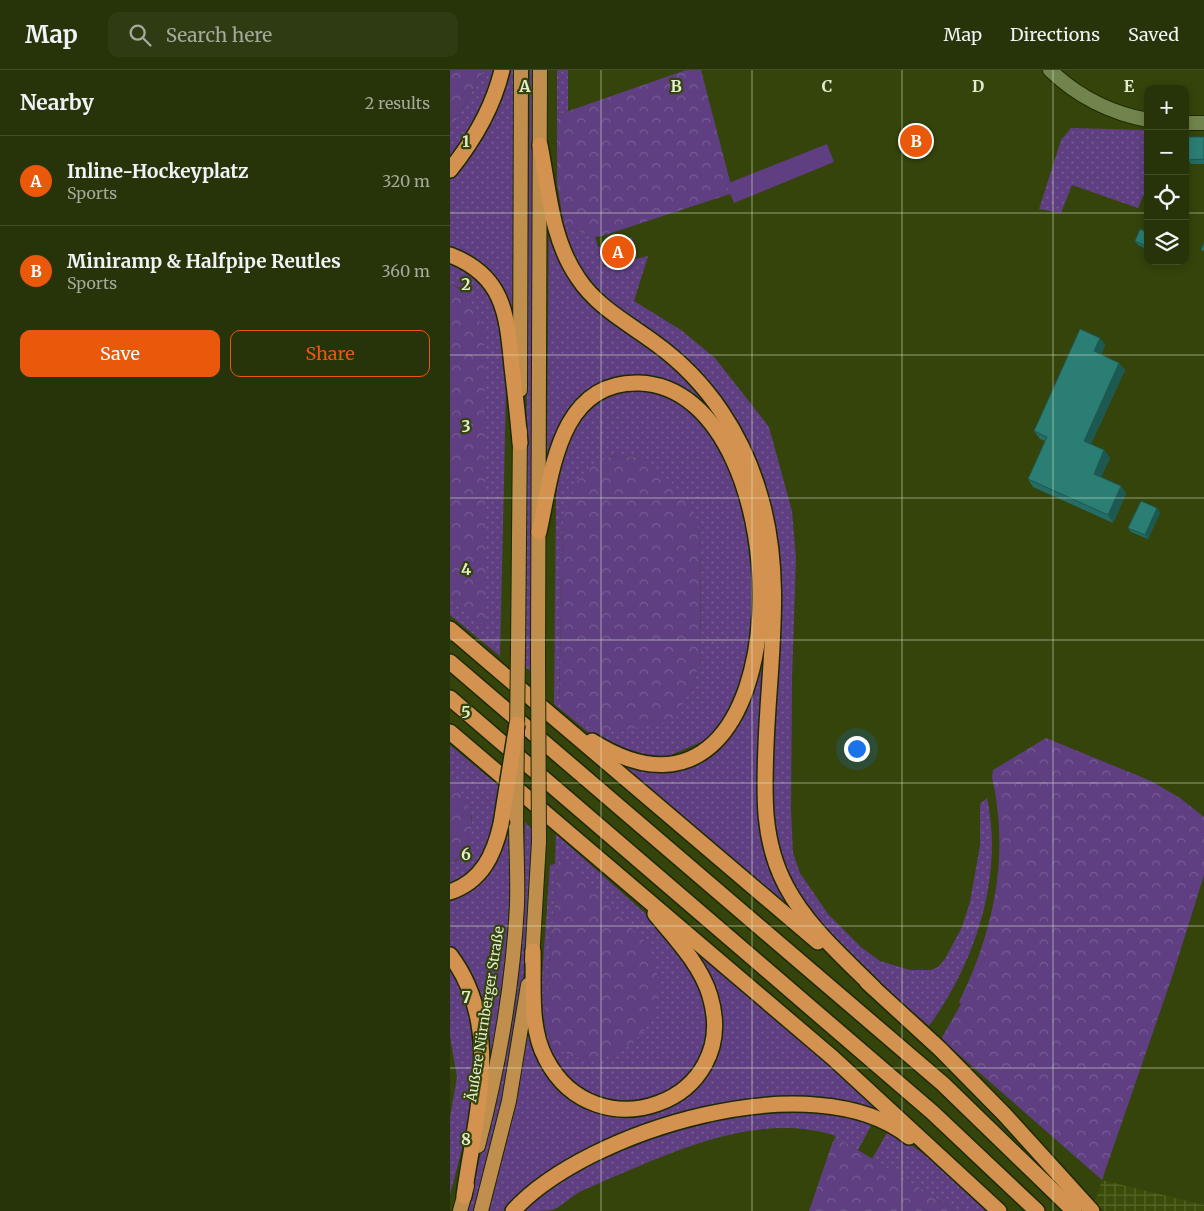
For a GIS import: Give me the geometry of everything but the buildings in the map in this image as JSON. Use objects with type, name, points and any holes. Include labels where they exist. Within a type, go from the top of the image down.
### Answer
[{"type":"highway","points":[[450,170],[480,129],[493,102],[502,70]]},
{"type":"highway","name":"Äußere Nürnberger Straße","points":[[460,1211],[496,1068],[512,962],[517,905],[521,70]]},
{"type":"highway","points":[[540,70],[539,842],[534,951],[537,1034],[545,1058],[564,1084],[584,1098],[617,1109],[657,1105],[682,1091],[693,1082],[709,1056],[715,1027],[710,994],[684,949],[625,879]]},
{"type":"highway","points":[[540,145],[558,238],[577,277],[600,303],[666,351],[697,379],[722,411],[749,464],[766,518],[774,577],[764,796],[770,844],[784,882],[803,912],[820,934],[874,988]]},
{"type":"highway","points":[[450,255],[478,270],[491,283],[502,303],[508,326],[520,443]]},
{"type":"highway","points":[[539,532],[560,442],[571,419],[586,402],[611,388],[636,383],[652,384],[686,397],[706,416],[724,444],[745,489],[752,515],[759,569],[759,623],[756,650],[748,686],[735,718],[727,730],[710,747],[682,761],[656,765],[636,762],[607,751],[546,712]]},
{"type":"highway","points":[[450,629],[874,988],[940,1048],[1004,1114],[1092,1211]]},
{"type":"highway","points":[[450,662],[943,1084],[1074,1211]]},
{"type":"highway","points":[[450,698],[932,1112],[1037,1211]]},
{"type":"highway","points":[[450,892],[470,882],[482,872],[492,855],[501,824],[517,724]]},
{"type":"highway","points":[[450,732],[625,879],[832,1058],[999,1211]]},
{"type":"highway","points":[[481,1211],[509,1100],[534,951]]},
{"type":"highway","points":[[450,955],[465,980],[474,1002],[480,1025],[483,1055],[464,1196]]},
{"type":"highway","points":[[513,1211],[548,1181],[580,1163],[656,1129],[732,1109],[804,1103],[833,1105],[887,1122],[904,1132],[986,1198]]},
{"type":"street","points":[[1050,70],[1070,87],[1098,105],[1144,119]]},
{"type":"street","points":[[1189,123],[1204,123]]},
{"type":"shaded area","points":[[1102,1180],[1204,1205],[1204,1211],[1104,1211],[1095,1202]]},
{"type":"green space","points":[[450,70],[484,70],[450,131]]},
{"type":"green space","points":[[484,70],[499,70],[480,118],[450,162],[450,131]]},
{"type":"green space","points":[[505,70],[513,70],[515,337],[511,310],[450,249],[450,175]]},
{"type":"green space","points":[[530,70],[536,70],[531,671],[524,667]]},
{"type":"green space","points":[[557,70],[568,70],[568,111],[557,115]]},
{"type":"green space","points":[[686,70],[701,70],[733,193],[602,236],[595,237],[564,226],[557,183],[557,115]]},
{"type":"green space","points":[[1071,128],[1144,130],[1144,196],[1138,208],[1072,185],[1061,213],[1039,209],[1061,140]]},
{"type":"green space","points":[[827,144],[834,162],[734,203],[726,184]]},
{"type":"green space","points":[[549,192],[558,246],[570,276],[594,303],[664,355],[701,390],[716,410],[739,453],[755,497],[764,543],[768,590],[766,686],[760,781],[762,820],[774,867],[801,916],[799,919],[619,768],[630,766],[664,769],[688,765],[709,754],[728,736],[740,716],[748,695],[760,646],[766,598],[764,551],[760,527],[747,480],[727,434],[702,404],[685,392],[666,384],[646,380],[626,381],[607,386],[589,396],[567,418],[553,451],[547,477]]},
{"type":"green space","points":[[564,226],[595,237],[604,267],[648,256],[634,301],[681,330],[715,358],[769,427],[792,511],[796,558],[792,677],[791,810],[793,853],[800,873],[828,914],[861,947],[880,961],[910,970],[931,970],[938,967],[945,959],[962,927],[970,902],[980,845],[980,804],[987,798],[992,858],[982,918],[960,975],[929,1026],[865,970],[822,927],[804,904],[789,880],[779,856],[771,819],[773,530],[710,385],[689,362],[668,344],[596,292],[577,265]]},
{"type":"green space","points":[[632,237],[637,257],[604,266],[598,247]]},
{"type":"green space","points":[[450,261],[467,268],[492,293],[507,348],[500,656],[450,615],[450,600],[486,625],[463,289],[450,284]]},
{"type":"green space","points":[[450,284],[463,292],[468,298],[476,311],[484,333],[486,626],[450,600]]},
{"type":"green space","points":[[629,389],[676,397],[720,443],[748,515],[755,614],[738,702],[717,735],[657,761],[599,741],[554,704],[556,499],[561,462],[573,429],[582,416],[594,404],[610,395]],"holes":[[[605,457],[640,457],[698,528],[701,657],[691,691],[559,707],[563,520]]]},
{"type":"green space","points":[[605,457],[640,457],[655,467],[682,493],[698,528],[701,657],[691,691],[671,721],[631,729],[600,731],[559,707],[563,520],[575,484],[592,465]]},
{"type":"green space","points":[[1046,738],[1151,781],[1180,798],[1204,817],[1204,875],[1173,974],[1102,1180],[941,1039],[961,1004],[959,1002],[971,975],[990,920],[999,864],[999,835],[992,777],[993,770]]},
{"type":"green space","points":[[450,745],[499,786],[495,813],[500,814],[481,866],[450,888],[450,863],[457,860],[471,833],[472,818],[450,771]]},
{"type":"green space","points":[[450,771],[465,799],[471,817],[472,830],[468,844],[460,856],[450,863]]},
{"type":"green space","points":[[512,795],[508,937],[496,1030],[485,1088],[488,1051],[454,951],[450,946],[450,896],[469,889]]},
{"type":"green space","points":[[525,822],[532,829],[528,939],[522,987],[505,1084],[483,1179],[474,1211],[466,1211],[499,1083],[523,885]]},
{"type":"green space","points":[[556,834],[661,929],[697,975],[711,1016],[703,1059],[673,1093],[625,1106],[579,1091],[547,1051],[540,1006],[550,865],[555,864]],"holes":[[[559,856],[551,1042],[544,1019]]]},
{"type":"green space","points":[[559,855],[650,947],[659,982],[655,1011],[645,1029],[632,1044],[610,1056],[592,1060],[573,1057],[559,1050],[551,1042],[544,1019]]},
{"type":"green space","points":[[687,942],[881,1110],[878,1114],[834,1101],[633,1133],[507,1211],[487,1211],[512,1115],[532,1014],[570,1094],[656,1110],[717,1045]]},
{"type":"green space","points":[[450,962],[458,975],[476,1035],[473,1106],[450,1195],[450,1118],[457,1077],[450,1036]]},
{"type":"green space","points":[[804,1108],[873,1122],[858,1150],[844,1142],[832,1144],[836,1136],[805,1129],[773,1128],[741,1132],[709,1140],[646,1163],[583,1190],[553,1210],[519,1211],[567,1175],[648,1137],[719,1117]]},
{"type":"green space","points":[[889,1129],[936,1163],[986,1211],[957,1211],[872,1159]]},
{"type":"green space","points":[[844,1142],[957,1211],[809,1211],[832,1144]]},
{"type":"place","name":"Miniramp & Halfpipe Reutles","points":[[916,141]]},
{"type":"place","name":"Inline-Hockeyplatz","points":[[618,252]]}]
